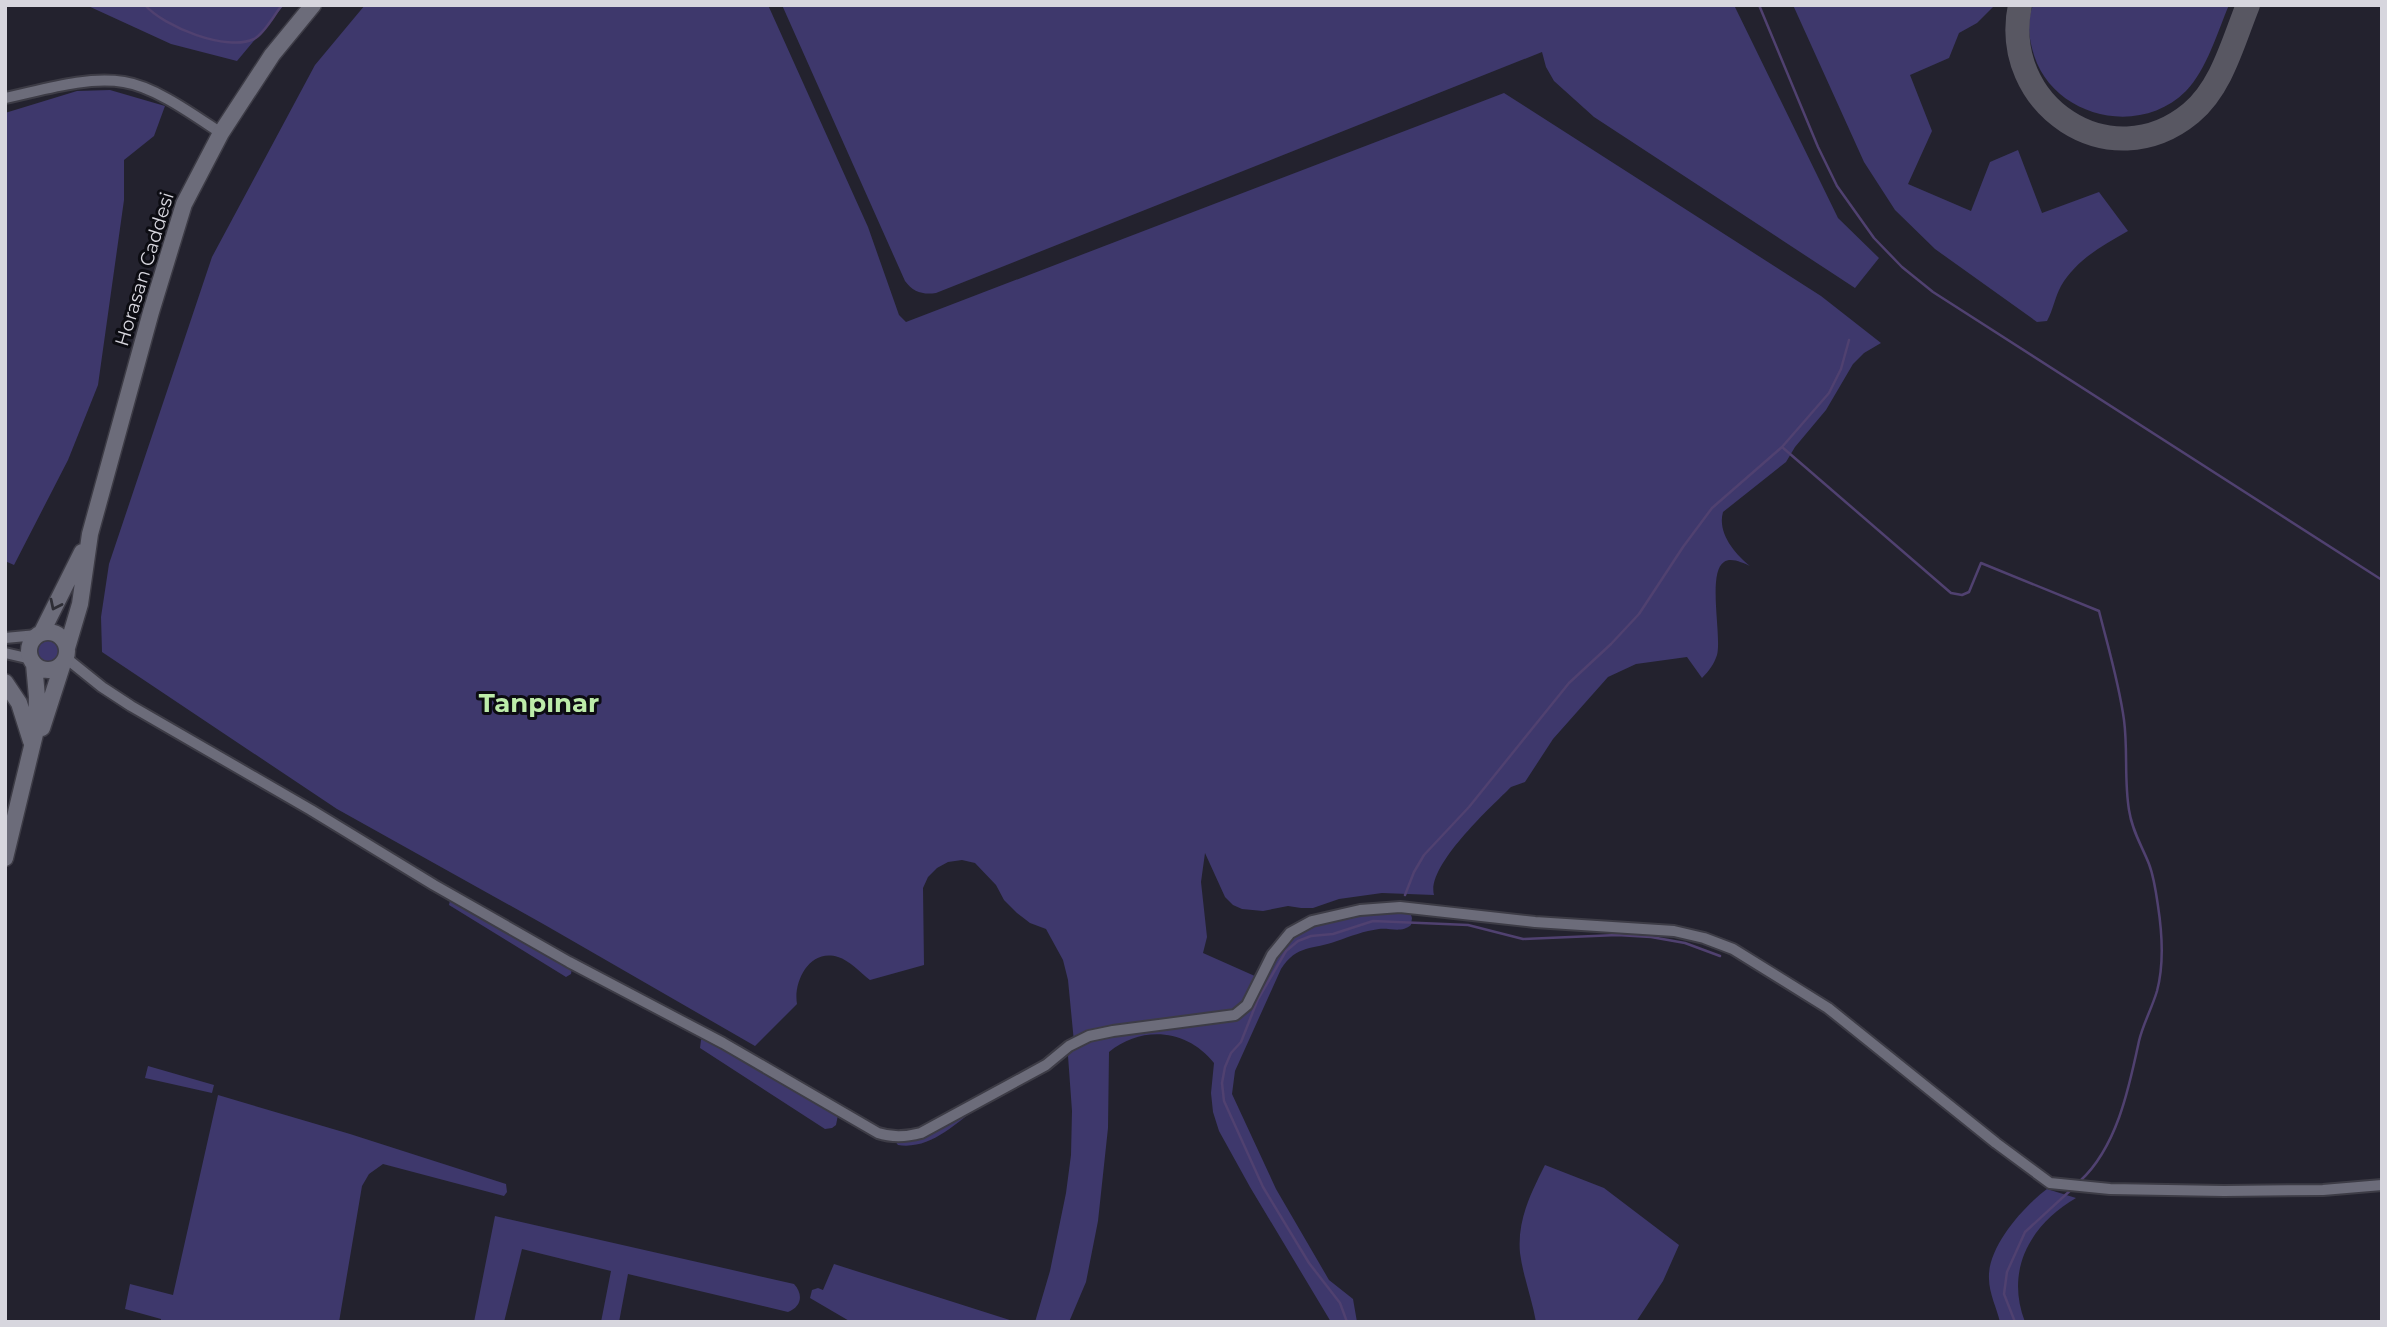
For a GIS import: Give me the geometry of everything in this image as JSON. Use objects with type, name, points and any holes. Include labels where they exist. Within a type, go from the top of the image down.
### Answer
[{"type":"street","name":"Horasan Caddesi","points":[[5,859],[32,754],[80,604],[90,534],[184,204],[220,134],[272,55],[313,5]]},
{"type":"street","points":[[5,98],[91,82],[125,82],[186,109],[220,134]]},
{"type":"street","name":"Horasan Caddesi","points":[[40,634],[90,534]]},
{"type":"street","points":[[32,661],[29,648],[40,634]]},
{"type":"street","points":[[5,638],[58,634],[65,656],[102,687],[131,706],[569,962],[723,1043],[886,1136],[904,1137],[929,1129],[1046,1065],[1069,1046],[1089,1036],[1235,1015],[1247,1005],[1277,947],[1297,929],[1312,922],[1360,910],[1401,907],[1535,922],[1660,929],[1719,943],[1747,956],[1828,1008],[2050,1183],[2110,1189],[2224,1191],[2323,1190],[2382,1185]]},
{"type":"street","points":[[5,653],[32,661],[48,670],[65,656]]},
{"type":"street","name":"Horasan Caddesi","points":[[32,661],[37,713],[32,754]]},
{"type":"street","points":[[5,682],[24,715],[32,754]]},
{"type":"shaded area","points":[[86,5],[284,5],[237,61],[171,44]]},
{"type":"shaded area","points":[[365,5],[768,5],[868,227],[899,315],[906,322],[1504,93],[1821,296],[1881,343],[1864,353],[1853,364],[1826,410],[1786,462],[1723,512],[1725,535],[1733,549],[1750,566],[1730,560],[1719,568],[1716,579],[1717,655],[1707,673],[1702,678],[1687,657],[1636,664],[1608,677],[1553,739],[1525,782],[1511,787],[1450,853],[1434,883],[1434,895],[1382,893],[1339,899],[1313,908],[1288,906],[1263,911],[1242,909],[1225,897],[1205,853],[1201,882],[1207,937],[1203,953],[1257,977],[1292,932],[1360,910],[1410,912],[1412,918],[1411,925],[1404,929],[1368,931],[1293,955],[1281,969],[1235,1071],[1232,1094],[1276,1189],[1329,1280],[1353,1299],[1357,1322],[1331,1322],[1219,1131],[1211,1093],[1214,1063],[1191,1043],[1178,1037],[1150,1035],[1122,1043],[1109,1052],[1108,1128],[1098,1221],[1086,1282],[1069,1322],[1035,1322],[1050,1271],[1071,1155],[1072,1111],[1068,1056],[1074,1042],[1068,980],[1063,960],[1046,929],[1030,923],[1017,913],[975,863],[962,860],[948,862],[928,877],[923,888],[924,965],[870,980],[838,957],[819,957],[806,968],[801,977],[796,995],[797,1004],[755,1046],[337,809],[102,652],[101,617],[109,564],[212,257],[315,65]]},
{"type":"shaded area","points":[[782,5],[1734,5],[1838,218],[1879,258],[1855,288],[1594,117],[1554,81],[1542,52],[936,293],[927,294],[911,288],[905,281]]},
{"type":"shaded area","points":[[1793,5],[1995,5],[1977,23],[1959,33],[1949,58],[1910,75],[1932,131],[1908,184],[1971,211],[1990,162],[2018,150],[2042,213],[2099,192],[2128,231],[2091,254],[2067,276],[2047,321],[2037,322],[1935,249],[1895,210],[1864,162]]},
{"type":"shaded area","points":[[2033,5],[2229,5],[2206,62],[2186,91],[2166,106],[2143,114],[2120,117],[2096,113],[2074,104],[2056,90],[2041,71],[2030,37]]},
{"type":"shaded area","points":[[110,90],[165,106],[154,136],[124,160],[124,200],[98,385],[68,460],[14,565],[5,561],[5,113],[77,91]]},
{"type":"shaded area","points":[[48,639],[56,643],[60,651],[56,659],[48,663],[40,659],[36,651],[40,643]]},
{"type":"shaded area","points":[[450,900],[572,968],[571,974],[566,977],[449,905]]},
{"type":"shaded area","points":[[705,1036],[838,1115],[836,1125],[825,1129],[700,1048],[701,1040]]},
{"type":"shaded area","points":[[148,1066],[214,1085],[212,1093],[145,1078]]},
{"type":"shaded area","points":[[218,1095],[506,1184],[507,1192],[504,1196],[383,1164],[369,1174],[362,1186],[339,1322],[161,1322],[161,1319],[125,1309],[130,1284],[173,1295]]},
{"type":"shaded area","points":[[979,1106],[942,1134],[921,1144],[898,1145],[894,1140]]},
{"type":"shaded area","points":[[1545,1165],[1604,1188],[1679,1245],[1663,1281],[1636,1322],[1536,1322],[1521,1262],[1520,1241],[1526,1207]]},
{"type":"shaded area","points":[[2047,1189],[2076,1198],[2046,1221],[2034,1235],[2026,1251],[2018,1284],[2025,1322],[2000,1322],[1989,1284],[1994,1254],[2008,1229]]},
{"type":"shaded area","points":[[495,1216],[794,1284],[800,1300],[796,1307],[788,1312],[628,1274],[619,1322],[601,1322],[611,1271],[522,1249],[504,1322],[474,1322]]},
{"type":"shaded area","points":[[834,1264],[1016,1322],[851,1322],[810,1298],[812,1290],[823,1290]]},
{"type":"waterway","points":[[145,5],[181,29],[228,42],[254,39],[266,28],[282,5]]},
{"type":"waterway","points":[[1759,5],[1837,186],[1874,238],[1902,267],[1933,292],[2382,580]]},
{"type":"waterway","points":[[1405,895],[1424,855],[1469,807],[1569,683],[1639,614],[1712,508],[1782,447],[1829,393],[1841,369],[1849,340]]},
{"type":"waterway","points":[[1782,447],[1951,593],[1962,595],[1969,592],[1981,563],[2099,611],[2124,720],[2130,818],[2151,869],[2156,890],[2161,927],[2161,960],[2157,991],[2141,1035],[2120,1116],[2103,1151],[2080,1181]]},
{"type":"waterway","points":[[1347,1322],[1340,1303],[1309,1263],[1263,1187],[1224,1101],[1222,1083],[1225,1067],[1231,1053],[1241,1042],[1258,999],[1286,951],[1298,941],[1311,936],[1333,934],[1373,921],[1468,925],[1523,939],[1617,935],[1651,937],[1685,943],[1720,956]]},
{"type":"waterway","points":[[2015,1322],[2004,1294],[2007,1272],[2025,1232],[2073,1188]]},
{"type":"taxiway","points":[[2020,5],[2018,41],[2026,73],[2044,101],[2067,122],[2096,135],[2127,138],[2160,132],[2191,113],[2202,102],[2226,63],[2248,5]]},
{"type":"district","name":"Tanpınar","points":[[539,703]]}]
